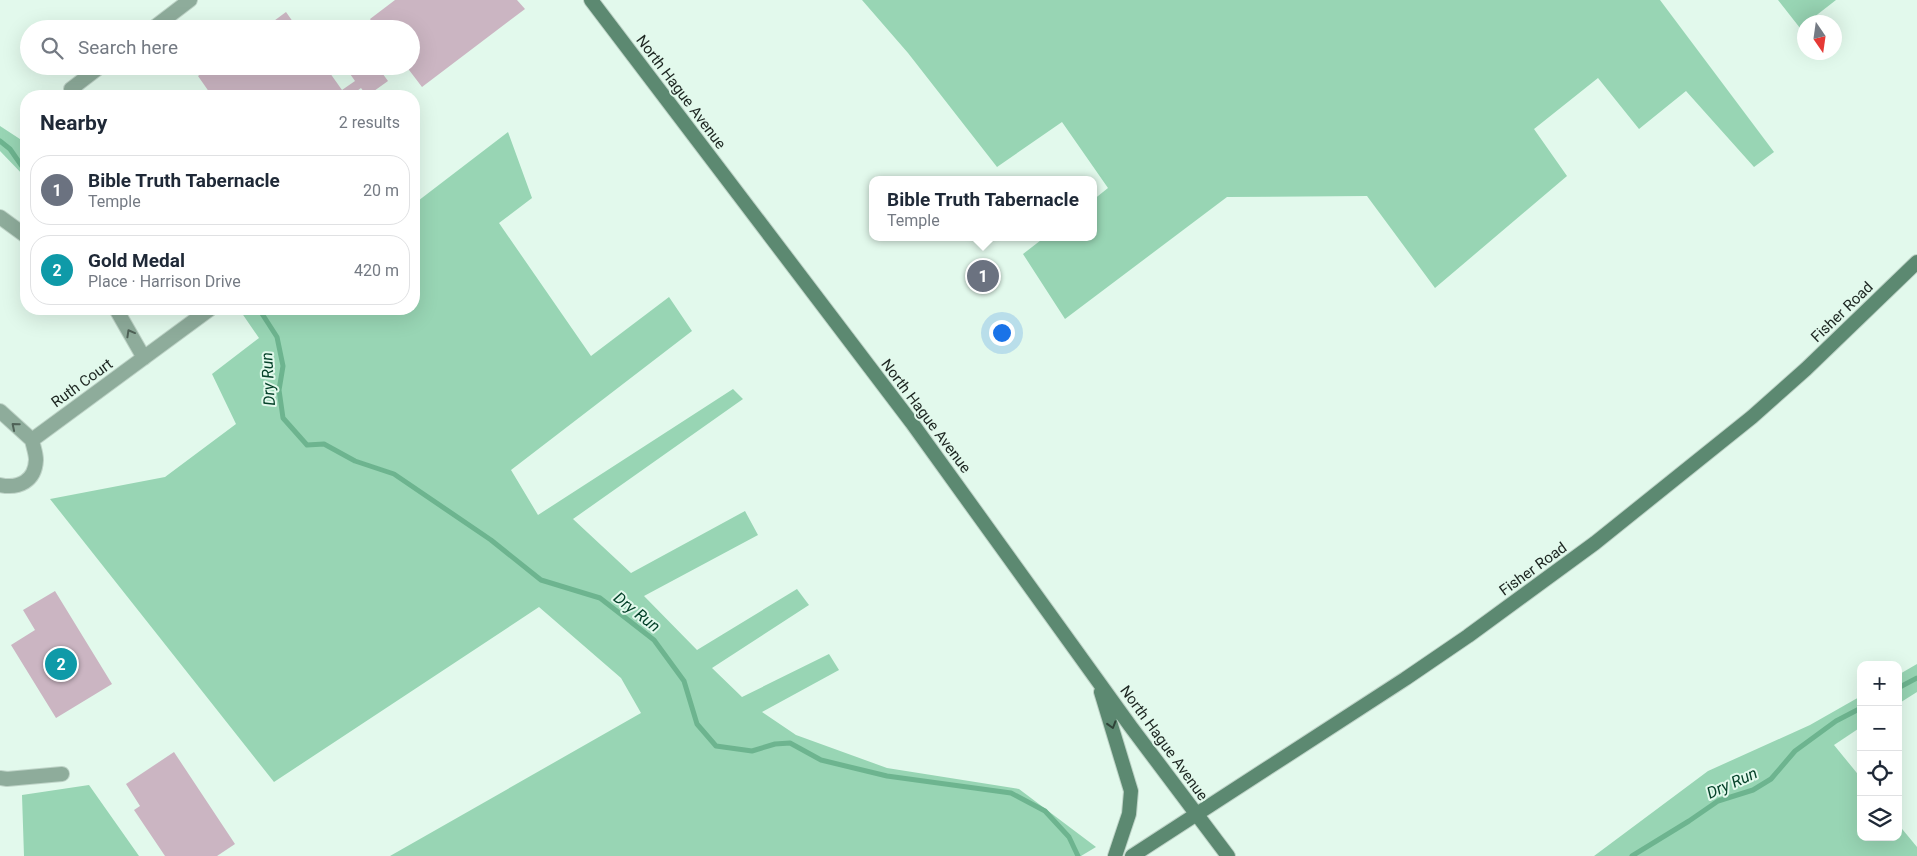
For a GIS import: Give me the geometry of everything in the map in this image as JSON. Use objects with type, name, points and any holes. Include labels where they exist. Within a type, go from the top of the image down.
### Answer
[{"type":"main road","name":"North Hague Avenue","points":[[590,0],[912,423],[1196,815],[1228,856]]},
{"type":"main road","name":"Fisher Road","points":[[1132,856],[1468,636],[1595,544],[1752,417],[1806,369],[1917,262]]},
{"type":"main road","points":[[1097,679],[1131,792],[1129,814],[1115,856]]},
{"type":"street","points":[[164,20],[190,0]]},
{"type":"street","points":[[77,90],[93,75]]},
{"type":"street","points":[[0,217],[20,232]]},
{"type":"street","points":[[119,315],[144,358]]},
{"type":"street","name":"Ruth Court","points":[[32,440],[202,315]]},
{"type":"street","points":[[0,411],[32,440],[36,460],[32,477],[22,485],[8,487],[0,485]]},
{"type":"street","points":[[0,778],[62,774]]},
{"type":"green space","points":[[862,0],[1660,0],[1774,152],[1754,167],[1686,91],[1639,129],[1598,78],[1534,129],[1567,176],[1435,288],[1367,196],[1227,197],[1065,319],[1023,254],[1040,241],[1097,241],[1097,197],[1108,188],[1062,122],[997,167],[908,53]]},
{"type":"green space","points":[[1778,0],[1836,0],[1817,15],[1797,15],[1797,24]]},
{"type":"green space","points":[[0,126],[20,139],[20,172],[0,151]]},
{"type":"green space","points":[[508,132],[532,198],[499,223],[591,356],[669,297],[692,331],[511,470],[538,515],[733,389],[743,399],[573,519],[631,573],[745,511],[758,535],[644,596],[697,650],[797,589],[809,605],[712,668],[742,697],[829,654],[839,670],[762,712],[796,735],[887,768],[1019,789],[1096,847],[1081,856],[390,856],[641,713],[621,678],[539,607],[274,782],[50,499],[165,477],[236,424],[212,374],[259,338],[243,315],[420,315],[420,199]]},
{"type":"green space","points":[[1917,664],[1917,692],[1902,701],[1902,673]]},
{"type":"green space","points":[[1857,698],[1857,730],[1834,745],[1857,773],[1857,841],[1902,841],[1902,829],[1917,847],[1917,856],[1594,856],[1708,771],[1810,725]]},
{"type":"green space","points":[[89,785],[139,856],[24,856],[22,795]]},
{"type":"building","points":[[395,0],[517,0],[525,9],[422,87],[413,75],[420,75],[420,20],[370,19]]},
{"type":"building","points":[[286,12],[292,20],[275,20]]},
{"type":"building","points":[[331,75],[342,90],[208,90],[198,76]]},
{"type":"building","points":[[351,75],[384,75],[388,81],[375,90],[362,90],[361,88],[358,90],[342,90],[355,81]]},
{"type":"building","points":[[55,591],[112,684],[56,718],[11,645],[35,630],[23,610]]},
{"type":"building","points":[[174,752],[235,844],[217,856],[165,856],[134,810],[140,806],[126,784]]},
{"type":"waterway","name":"Dry Run","points":[[0,141],[10,149],[20,163]]},
{"type":"waterway","name":"Dry Run","points":[[263,315],[277,337],[283,366],[279,390],[283,418],[307,445],[324,444],[355,461],[394,474],[491,540],[541,580],[600,598],[654,640],[684,681],[697,724],[716,746],[752,751],[775,744],[790,743],[821,760],[887,776],[1011,793],[1045,811],[1069,837],[1078,856]]},
{"type":"waterway","name":"Dry Run","points":[[1902,686],[1917,678]]},
{"type":"waterway","name":"Dry Run","points":[[1632,856],[1718,801],[1753,790],[1771,779],[1795,751],[1836,721],[1857,710]]},
{"type":"place","name":"Bible Truth Tabernacle","points":[[983,276]]},
{"type":"place","name":"Gold Medal","points":[[61,664]]}]
